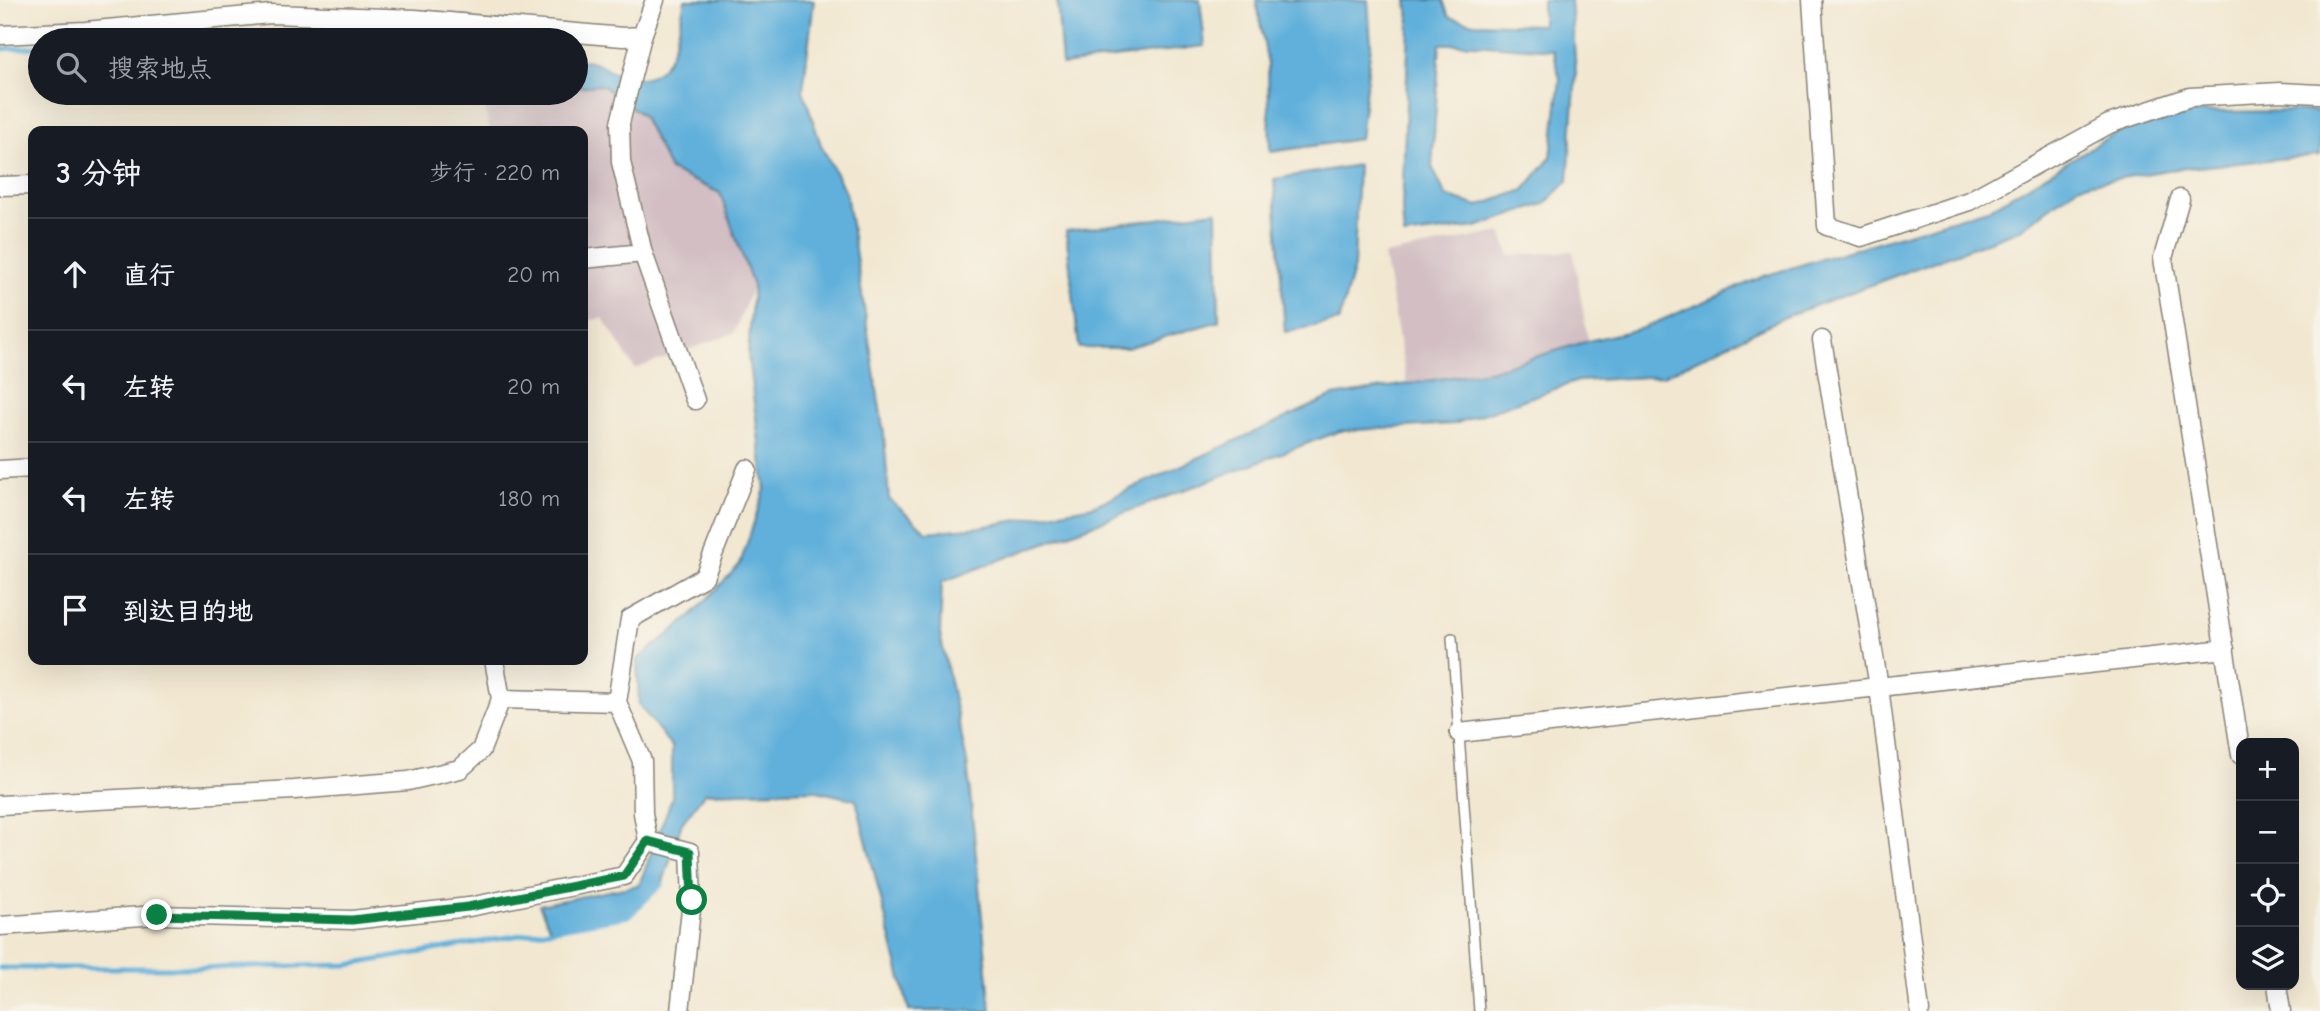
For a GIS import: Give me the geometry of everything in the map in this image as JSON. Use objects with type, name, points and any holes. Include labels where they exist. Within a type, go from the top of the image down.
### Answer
[{"type":"street","points":[[655,0],[642,36],[620,123],[621,162],[643,253],[695,400]]},
{"type":"street","points":[[1812,0],[1827,226],[1861,237],[1969,201],[2109,124],[2190,97],[2280,92],[2320,94]]},
{"type":"street","points":[[118,28],[271,14],[415,19],[519,28]]},
{"type":"street","points":[[0,35],[28,34]]},
{"type":"street","points":[[588,34],[642,36]]},
{"type":"street","points":[[0,186],[28,185]]},
{"type":"street","points":[[2180,199],[2163,258],[2238,738]]},
{"type":"street","points":[[588,258],[643,253]]},
{"type":"street","points":[[1822,340],[1879,687],[1920,1011]]},
{"type":"street","points":[[0,470],[28,468]]},
{"type":"street","points":[[0,926],[157,915],[352,920],[468,907],[624,876],[648,841],[643,813],[642,761],[617,702],[630,619],[704,578],[747,469]]},
{"type":"street","points":[[1459,733],[2225,649]]},
{"type":"street","points":[[0,805],[293,790],[408,781],[460,769],[481,750],[501,699],[495,665]]},
{"type":"street","points":[[501,699],[617,702]]},
{"type":"street","points":[[648,841],[690,852],[692,900],[680,1011]]},
{"type":"street","points":[[2278,990],[2281,1011]]},
{"type":"lane","points":[[1452,639],[1479,1011]]},
{"type":"shaded area","points":[[602,85],[642,115],[670,170],[720,193],[753,286],[734,333],[635,369],[603,318],[588,320],[588,126],[489,126],[484,105],[588,105],[588,86]]},
{"type":"shaded area","points":[[1501,232],[1510,256],[1573,251],[1588,341],[1489,371],[1407,384],[1384,255]]},
{"type":"water","points":[[685,0],[814,0],[803,90],[821,145],[846,193],[884,434],[889,499],[927,532],[980,527],[1093,506],[1333,396],[1489,371],[1588,341],[1643,328],[1764,276],[1991,208],[2120,130],[2201,112],[2320,111],[2320,155],[2168,170],[2080,185],[2019,230],[1787,316],[1663,376],[1578,381],[1454,424],[1340,431],[942,582],[940,634],[967,762],[991,1011],[909,1011],[856,800],[813,790],[705,793],[682,823],[662,885],[629,916],[551,931],[539,905],[639,885],[672,798],[672,747],[639,705],[637,660],[690,617],[740,564],[765,489],[748,356],[753,286],[720,193],[670,170],[642,115],[602,85],[588,86],[588,61],[614,73],[643,78],[655,74],[664,65],[676,41]]},
{"type":"water","points":[[1057,0],[1200,0],[1205,46],[1062,65]]},
{"type":"water","points":[[1256,0],[1368,0],[1371,44],[1360,139],[1270,152],[1268,65]]},
{"type":"water","points":[[1407,0],[1443,0],[1449,17],[1474,23],[1542,25],[1542,0],[1571,0],[1576,73],[1568,181],[1545,204],[1476,227],[1404,236],[1402,211],[1409,21]],"holes":[[[1440,44],[1553,50],[1560,79],[1551,157],[1524,190],[1478,206],[1446,196],[1432,167]]]},
{"type":"water","points":[[1358,165],[1354,267],[1339,321],[1285,332],[1274,179]]},
{"type":"water","points":[[1217,211],[1219,321],[1127,348],[1079,348],[1066,231]]},
{"type":"waterway","points":[[0,49],[28,48]]},
{"type":"waterway","points":[[0,968],[348,965],[629,916],[662,884]]},
{"type":"route","points":[[157,915],[352,920],[468,907],[624,876],[648,841],[690,852],[692,900]]}]
